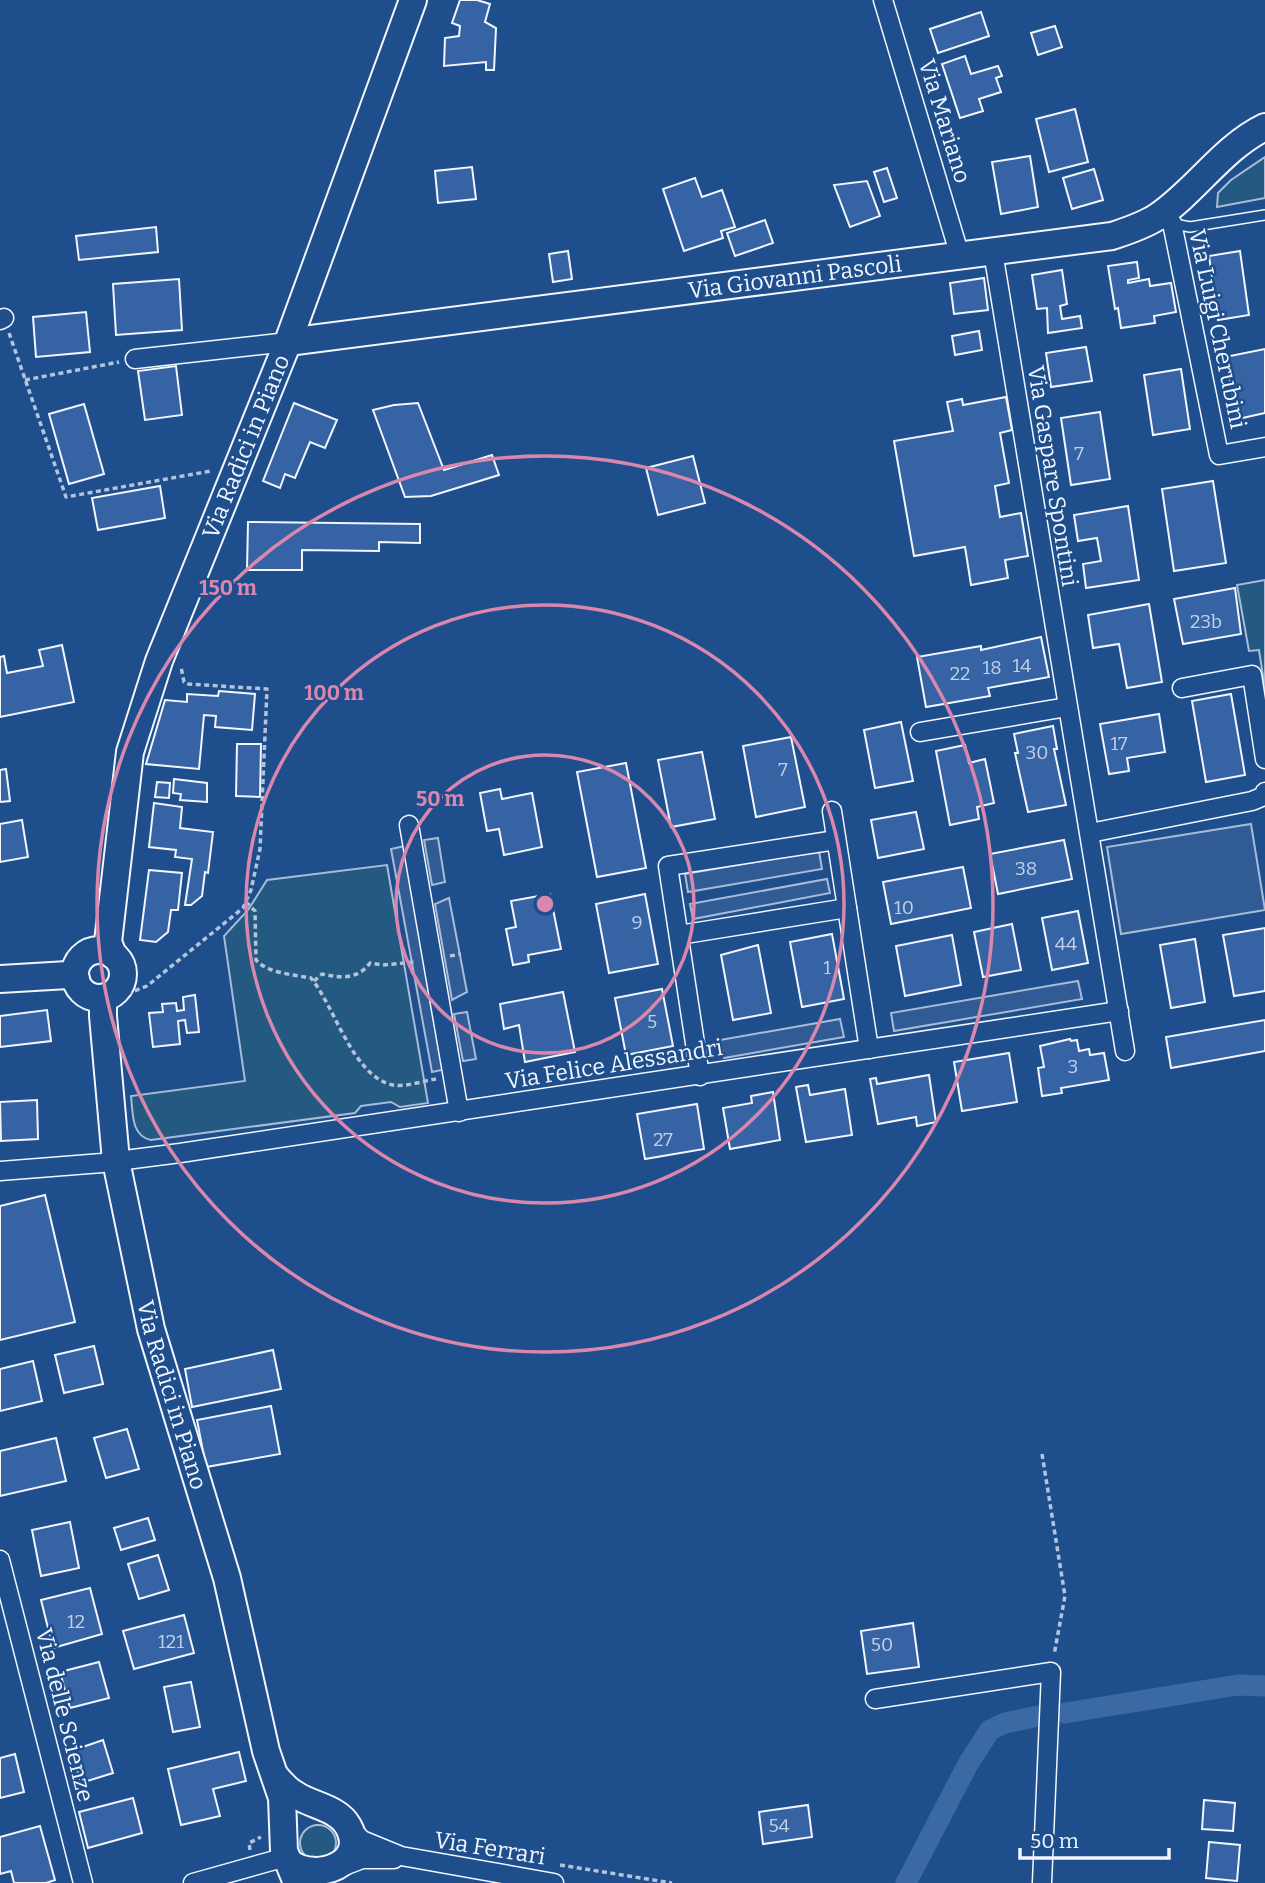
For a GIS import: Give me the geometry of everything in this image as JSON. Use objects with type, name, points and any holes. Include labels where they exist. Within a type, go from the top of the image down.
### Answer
[{"type":"street","name":"Via Radici in Piano","points":[[289,1860],[284,1808],[266,1751],[227,1578],[151,1329],[116,1161],[93,988],[116,991],[123,975],[121,964],[107,949],[131,752],[159,661],[288,342],[413,0]]},
{"type":"street","name":"Via Mariano","points":[[883,0],[960,256]]},
{"type":"street","name":"Via Giovanni Pascoli","points":[[288,342],[1112,236],[1165,220],[1178,200],[1240,141],[1265,127]]},
{"type":"street","name":"Via Luigi Cherubini","points":[[1165,220],[1219,455],[1265,447]]},
{"type":"street","name":"Via Gaspare Spontini","points":[[993,252],[1066,708],[1090,833],[1125,1051]]},
{"type":"street","points":[[135,359],[288,342]]},
{"type":"street","points":[[1182,688],[1252,676],[1265,759]]},
{"type":"street","points":[[920,732],[1066,708]]},
{"type":"street","points":[[1090,833],[1252,801],[1264,796],[1265,792]]},
{"type":"street","points":[[832,811],[869,1049]]},
{"type":"street","points":[[410,825],[459,1112]]},
{"type":"street","points":[[700,1076],[668,866],[836,839]]},
{"type":"street","points":[[679,935],[847,908]]},
{"type":"street","points":[[0,979],[93,988],[85,955],[107,949]]},
{"type":"street","name":"Via Felice Alessandri","points":[[0,1171],[116,1161],[459,1112],[1119,1011]]},
{"type":"street","name":"Via delle Scienze","points":[[0,1560],[83,1883]]},
{"type":"street","points":[[875,1699],[1051,1672],[1042,1883]]},
{"type":"street","points":[[276,1777],[295,1795],[337,1817],[352,1835],[348,1859],[331,1875],[307,1876],[299,1872],[289,1860],[287,1828],[296,1816],[312,1809],[337,1817]]},
{"type":"street","name":"Via Ferrari","points":[[337,1817],[362,1840],[384,1851],[419,1860],[554,1883]]},
{"type":"street","name":"Via Ferrari","points":[[331,1875],[362,1859],[419,1860]]},
{"type":"street","points":[[193,1883],[289,1860]]},
{"type":"lane","points":[[1165,220],[1189,227],[1265,215]]},
{"type":"path","points":[[2,319],[66,498],[238,466]]},
{"type":"path","points":[[25,380],[135,359]]},
{"type":"path","points":[[93,988],[147,986],[243,908],[255,876],[260,849],[267,689],[188,684],[184,682],[181,666],[185,658]]},
{"type":"path","points":[[246,902],[255,911],[255,951],[256,960],[261,965],[311,978],[357,1056],[373,1075],[391,1085],[428,1081]]},
{"type":"path","points":[[314,981],[321,974],[347,979],[365,971],[370,963],[408,963]]},
{"type":"path","points":[[1042,1454],[1065,1596],[1051,1672]]},
{"type":"shaded area","points":[[1265,157],[1265,198],[1217,207],[1218,193],[1231,180]]},
{"type":"shaded area","points":[[1265,580],[1265,689],[1259,650],[1249,651],[1237,585]]},
{"type":"shaded area","points":[[1251,824],[1265,910],[1121,934],[1107,847]]},
{"type":"shaded area","points":[[438,838],[445,882],[432,885],[424,840]]},
{"type":"shaded area","points":[[405,846],[446,1069],[432,1072],[391,849]]},
{"type":"shaded area","points":[[819,851],[822,869],[688,892],[685,874]]},
{"type":"shaded area","points":[[387,865],[428,1103],[400,1107],[391,1102],[361,1106],[355,1113],[151,1140],[144,1138],[134,1123],[131,1096],[245,1081],[224,936],[248,910],[267,880]]},
{"type":"shaded area","points":[[827,879],[830,893],[693,919],[690,904]]},
{"type":"shaded area","points":[[449,898],[467,992],[452,1000],[435,904]]},
{"type":"shaded area","points":[[1078,981],[1082,999],[894,1031],[891,1013]]},
{"type":"shaded area","points":[[467,1012],[476,1059],[463,1061],[454,1014]]},
{"type":"shaded area","points":[[840,1019],[844,1037],[724,1058],[720,1040]]},
{"type":"shaded area","points":[[318,1825],[331,1830],[336,1843],[331,1856],[318,1861],[305,1856],[300,1843],[305,1830]]},
{"type":"building","points":[[460,0],[477,0],[490,4],[485,22],[496,28],[494,70],[486,70],[486,62],[444,66],[445,38],[459,36],[460,26],[452,23]]},
{"type":"building","points":[[981,12],[989,36],[938,53],[930,29]]},
{"type":"building","points":[[1055,26],[1062,47],[1038,55],[1031,33]]},
{"type":"building","points":[[965,56],[971,74],[998,66],[1002,76],[996,78],[1001,92],[979,99],[983,111],[960,118],[942,64]]},
{"type":"building","points":[[1075,109],[1088,162],[1049,172],[1036,119]]},
{"type":"building","points":[[1030,156],[1038,207],[1001,214],[992,162]]},
{"type":"building","points":[[472,167],[476,199],[438,203],[435,171]]},
{"type":"building","points":[[887,168],[897,198],[884,202],[874,172]]},
{"type":"building","points":[[1094,169],[1103,200],[1072,209],[1063,178]]},
{"type":"building","points":[[695,178],[702,197],[722,190],[735,227],[721,231],[723,238],[684,251],[663,189]]},
{"type":"building","points":[[867,181],[880,216],[850,227],[834,185]]},
{"type":"building","points":[[765,220],[773,243],[735,256],[727,233]]},
{"type":"building","points":[[156,227],[158,252],[79,260],[76,236]]},
{"type":"building","points":[[568,251],[572,279],[553,282],[549,254]]},
{"type":"building","points":[[1240,251],[1249,315],[1218,320],[1209,256]]},
{"type":"building","points":[[1137,262],[1139,278],[1128,280],[1128,283],[1149,279],[1150,286],[1171,283],[1176,312],[1154,316],[1155,323],[1121,328],[1108,266]]},
{"type":"building","points":[[1062,270],[1067,304],[1060,306],[1062,319],[1080,316],[1082,328],[1048,333],[1047,308],[1037,309],[1032,275]]},
{"type":"building","points":[[984,278],[988,310],[954,314],[950,283]]},
{"type":"building","points":[[179,279],[182,330],[116,335],[113,284]]},
{"type":"building","points":[[86,312],[90,352],[36,357],[33,317]]},
{"type":"building","points":[[979,331],[982,350],[955,355],[952,336]]},
{"type":"building","points":[[1086,347],[1092,381],[1051,387],[1046,353]]},
{"type":"building","points":[[1265,349],[1265,413],[1238,419],[1225,357]]},
{"type":"building","points":[[176,366],[182,415],[145,420],[138,371]]},
{"type":"building","points":[[1181,369],[1190,429],[1153,435],[1144,375]]},
{"type":"building","points":[[1006,397],[1012,430],[1000,433],[1009,483],[995,486],[1000,517],[1021,513],[1028,556],[1005,560],[1008,578],[971,585],[965,547],[914,556],[894,441],[953,431],[947,402],[962,399],[963,405]]},
{"type":"building","points":[[294,403],[337,420],[325,448],[310,442],[295,478],[285,474],[280,488],[263,481]]},
{"type":"building","points":[[418,403],[444,470],[492,455],[499,475],[431,496],[405,497],[373,410]]},
{"type":"building","points":[[84,404],[104,474],[69,484],[49,414]]},
{"type":"building","points":[[1100,412],[1110,479],[1071,485],[1061,418]]},
{"type":"building","points":[[693,456],[705,503],[658,515],[646,468]]},
{"type":"building","points":[[1213,481],[1226,563],[1174,571],[1162,489]]},
{"type":"building","points":[[160,486],[165,518],[98,530],[92,498]]},
{"type":"building","points":[[1128,506],[1139,580],[1086,588],[1083,564],[1101,561],[1097,538],[1078,541],[1074,515]]},
{"type":"building","points":[[248,522],[420,524],[420,543],[379,542],[379,551],[302,550],[302,570],[247,570]]},
{"type":"building","points":[[1235,588],[1241,634],[1183,644],[1174,599]]},
{"type":"building","points":[[1149,604],[1162,682],[1127,688],[1119,644],[1093,648],[1088,615]]},
{"type":"building","points":[[1041,637],[1049,677],[988,688],[990,696],[926,707],[917,657],[981,646],[981,650]]},
{"type":"building","points":[[62,645],[74,702],[0,717],[0,657],[4,656],[7,673],[43,666],[39,650]]},
{"type":"building","points":[[219,691],[255,694],[252,730],[215,727],[216,716],[204,715],[199,769],[146,764],[165,700],[187,702],[187,694],[218,696]]},
{"type":"building","points":[[1231,694],[1245,775],[1206,782],[1192,701]]},
{"type":"building","points":[[1159,714],[1165,752],[1127,758],[1129,771],[1109,774],[1100,724]]},
{"type":"building","points":[[901,722],[913,781],[875,788],[864,730]]},
{"type":"building","points":[[1053,726],[1057,749],[1054,749],[1066,805],[1028,812],[1015,753],[1018,753],[1014,734]]},
{"type":"building","points":[[791,737],[805,807],[756,817],[743,746]]},
{"type":"building","points":[[237,744],[261,744],[260,797],[236,796]]},
{"type":"building","points":[[965,745],[969,763],[985,759],[994,803],[977,807],[979,819],[950,825],[936,751]]},
{"type":"building","points":[[702,752],[715,819],[671,827],[658,760]]},
{"type":"building","points":[[626,763],[646,868],[597,877],[577,772]]},
{"type":"building","points":[[6,769],[10,801],[0,802],[0,770]]},
{"type":"building","points":[[174,779],[207,783],[207,802],[180,800],[181,794],[173,793]]},
{"type":"building","points":[[157,782],[170,783],[169,798],[155,797]]},
{"type":"building","points":[[500,789],[502,799],[532,793],[542,847],[504,855],[499,829],[487,831],[480,793]]},
{"type":"building","points":[[154,803],[182,807],[180,828],[213,832],[202,896],[191,905],[185,905],[192,859],[175,857],[176,850],[149,847]]},
{"type":"building","points":[[916,812],[924,849],[878,858],[871,820]]},
{"type":"building","points":[[22,820],[28,857],[0,862],[0,824]]},
{"type":"building","points":[[1064,840],[1072,879],[998,894],[990,854]]},
{"type":"building","points":[[963,867],[971,908],[891,924],[883,882]]},
{"type":"building","points":[[149,870],[182,873],[178,910],[171,910],[168,932],[156,942],[140,940]]},
{"type":"building","points":[[550,894],[561,949],[528,955],[529,962],[513,965],[506,929],[516,927],[511,901]]},
{"type":"building","points":[[645,894],[658,964],[609,973],[596,904]]},
{"type":"building","points":[[1078,911],[1088,963],[1052,970],[1042,918]]},
{"type":"building","points":[[1012,924],[1021,970],[983,977],[974,932]]},
{"type":"building","points":[[1265,928],[1265,991],[1234,996],[1223,935]]},
{"type":"building","points":[[832,934],[844,999],[802,1007],[790,942]]},
{"type":"building","points":[[952,935],[961,985],[905,996],[896,946]]},
{"type":"building","points":[[1195,939],[1205,1002],[1171,1008],[1160,945]]},
{"type":"building","points":[[758,945],[771,1013],[733,1020],[721,955]]},
{"type":"building","points":[[662,989],[673,1046],[626,1055],[615,998]]},
{"type":"building","points":[[563,992],[575,1052],[525,1062],[519,1025],[504,1029],[500,1004]]},
{"type":"building","points":[[195,995],[199,1032],[187,1033],[185,1020],[178,1021],[180,1044],[153,1047],[149,1013],[163,1012],[162,1004],[176,1003],[177,1011],[184,1010],[183,997]]},
{"type":"building","points":[[47,1010],[51,1041],[0,1047],[0,1016]]},
{"type":"building","points":[[1265,1020],[1265,1051],[1171,1068],[1166,1037]]},
{"type":"building","points":[[1070,1039],[1077,1040],[1079,1051],[1089,1049],[1090,1055],[1104,1053],[1109,1080],[1061,1088],[1062,1093],[1042,1096],[1038,1068],[1044,1067],[1040,1046]]},
{"type":"building","points":[[1009,1053],[1017,1102],[962,1111],[954,1062]]},
{"type":"building","points":[[929,1075],[936,1122],[917,1126],[916,1117],[878,1124],[870,1079],[876,1078],[877,1084]]},
{"type":"building","points":[[808,1085],[810,1095],[845,1089],[852,1135],[806,1142],[796,1087]]},
{"type":"building","points":[[773,1092],[780,1140],[730,1149],[723,1108],[752,1103],[751,1096]]},
{"type":"building","points":[[37,1100],[38,1139],[1,1141],[0,1102]]},
{"type":"building","points":[[697,1104],[704,1149],[645,1159],[637,1114]]},
{"type":"building","points":[[45,1195],[75,1322],[0,1340],[0,1206]]},
{"type":"building","points":[[94,1346],[103,1384],[64,1393],[55,1355]]},
{"type":"building","points":[[273,1350],[281,1389],[192,1407],[185,1369]]},
{"type":"building","points":[[33,1361],[42,1401],[0,1411],[0,1369]]},
{"type":"building","points":[[271,1406],[280,1454],[206,1467],[197,1420]]},
{"type":"building","points":[[127,1429],[139,1469],[106,1478],[94,1438]]},
{"type":"building","points":[[56,1438],[66,1481],[0,1496],[0,1451]]},
{"type":"building","points":[[148,1518],[155,1540],[121,1550],[114,1528]]},
{"type":"building","points":[[70,1522],[79,1568],[41,1576],[32,1530]]},
{"type":"building","points":[[158,1555],[169,1590],[139,1599],[128,1564]]},
{"type":"building","points":[[90,1588],[102,1634],[53,1648],[41,1600]]},
{"type":"building","points":[[184,1615],[194,1653],[134,1669],[123,1631]]},
{"type":"building","points":[[913,1623],[919,1667],[867,1674],[861,1631]]},
{"type":"building","points":[[99,1662],[109,1698],[70,1708],[60,1672]]},
{"type":"building","points":[[191,1682],[200,1727],[173,1732],[164,1687]]},
{"type":"building","points":[[103,1740],[113,1773],[81,1783],[71,1751]]},
{"type":"building","points":[[239,1752],[246,1781],[213,1789],[220,1816],[181,1825],[168,1769]]},
{"type":"building","points":[[15,1754],[24,1792],[0,1798],[0,1758]]},
{"type":"building","points":[[133,1798],[142,1833],[88,1848],[79,1812]]},
{"type":"building","points":[[1204,1800],[1235,1803],[1233,1831],[1202,1829]]},
{"type":"building","points":[[808,1805],[812,1837],[763,1844],[759,1812]]},
{"type":"building","points":[[40,1826],[55,1880],[46,1883],[14,1883],[11,1871],[0,1874],[0,1837]]},
{"type":"building","points":[[1209,1842],[1240,1845],[1237,1881],[1206,1878]]},
{"type":"waterway","points":[[1065,1713],[1238,1685],[1265,1686]]},
{"type":"waterway","points":[[906,1883],[968,1764],[990,1730],[1005,1723],[1043,1715]]}]
